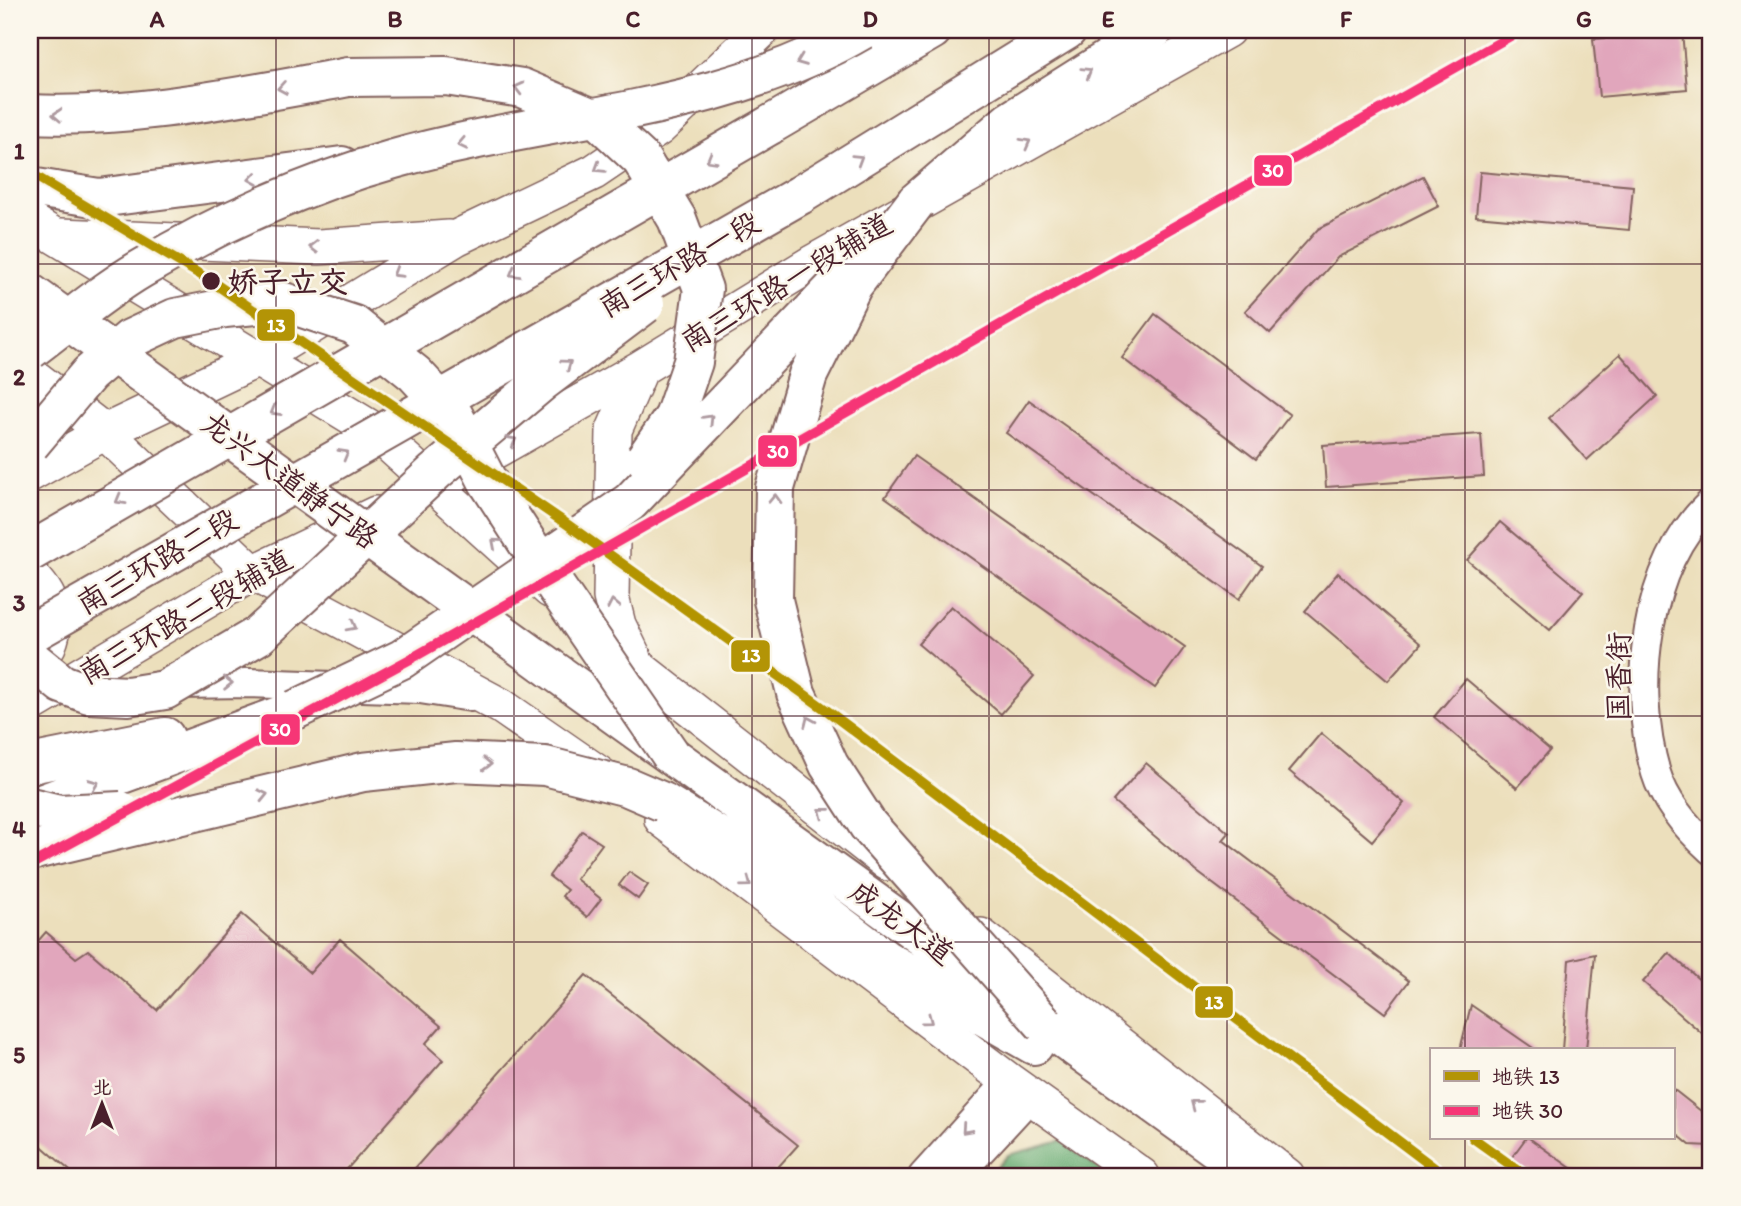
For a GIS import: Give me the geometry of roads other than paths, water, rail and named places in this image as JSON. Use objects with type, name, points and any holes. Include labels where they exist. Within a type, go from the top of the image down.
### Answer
[{"type":"highway","points":[[30,187],[99,198],[393,159],[741,85],[823,53],[862,30]]},
{"type":"highway","points":[[30,552],[932,30]]},
{"type":"highway","name":"南三环路一段","points":[[285,488],[800,195],[1068,30]]},
{"type":"highway","points":[[30,807],[295,710],[402,659],[560,552],[630,502],[916,202],[1010,121],[1154,30]]},
{"type":"highway","points":[[30,114],[68,116],[186,105],[349,77],[446,76],[522,88],[600,121],[641,159],[677,219],[703,289],[693,362],[674,417],[634,475],[560,552]]},
{"type":"highway","points":[[30,350],[140,269],[258,208],[393,159]]},
{"type":"highway","points":[[916,202],[853,285],[807,375],[775,488],[773,600],[796,693],[829,765],[868,825],[1040,1035]]},
{"type":"highway","points":[[30,658],[62,684],[89,694],[128,696],[165,690],[258,635],[435,472],[543,381],[604,337],[737,230]]},
{"type":"highway","name":"龙兴大道静宁路","points":[[30,293],[543,676]]},
{"type":"highway","points":[[30,444],[89,374],[130,339],[175,318],[225,308],[284,302],[354,325],[415,374],[454,416],[488,482],[671,755]]},
{"type":"highway","name":"龙兴大道静宁路","points":[[30,316],[543,676]]},
{"type":"highway","name":"南三环路二段","points":[[30,634],[285,488]]},
{"type":"highway","name":"成龙大道","points":[[543,676],[1040,1035],[1254,1176]]},
{"type":"highway","name":"成龙大道","points":[[543,676],[671,755],[1040,1035],[1215,1176]]},
{"type":"highway","points":[[30,764],[295,710]]},
{"type":"highway","points":[[30,851],[363,772],[456,762],[545,766],[628,787],[663,802],[747,854],[887,960],[1040,1035]]},
{"type":"highway","points":[[30,807],[59,814],[209,807]]},
{"type":"main road","points":[[30,474],[105,432],[256,359],[456,238],[594,172],[659,128],[762,30]]},
{"type":"main road","name":"南三环路一段辅道","points":[[343,530],[432,487],[641,368],[814,262],[1227,30]]},
{"type":"main road","points":[[30,221],[65,239],[319,247],[456,238]]},
{"type":"main road","points":[[30,221],[372,429],[432,487],[638,667],[1287,1176]]},
{"type":"main road","points":[[638,667],[618,625],[611,597],[614,430],[641,368]]},
{"type":"main road","points":[[30,374],[105,432],[253,573],[501,706],[648,808],[1019,1089],[1142,1176]]},
{"type":"main road","name":"南三环路二段辅道","points":[[30,705],[46,687],[253,573],[343,530]]},
{"type":"main road","points":[[30,575],[46,590],[55,629],[46,687]]},
{"type":"street","name":"国香街","points":[[1711,503],[1689,523],[1668,563],[1653,607],[1646,648],[1644,698],[1656,773],[1674,810],[1711,850]]},
{"type":"street","points":[[46,687],[248,683],[420,688],[455,693],[501,706]]},
{"type":"street","points":[[923,1176],[1019,1089]]},
{"type":"street","points":[[957,1176],[1019,1089]]},
{"type":"metro line","name":"30","points":[[30,865],[414,657],[1521,30]]},
{"type":"metro line","name":"13","points":[[30,173],[211,281],[564,522],[829,712],[1445,1176]]},
{"type":"metro line","name":"13","points":[[1476,1140],[1526,1176]]},
{"type":"place","name":"娇子立交","points":[[211,281]]}]
